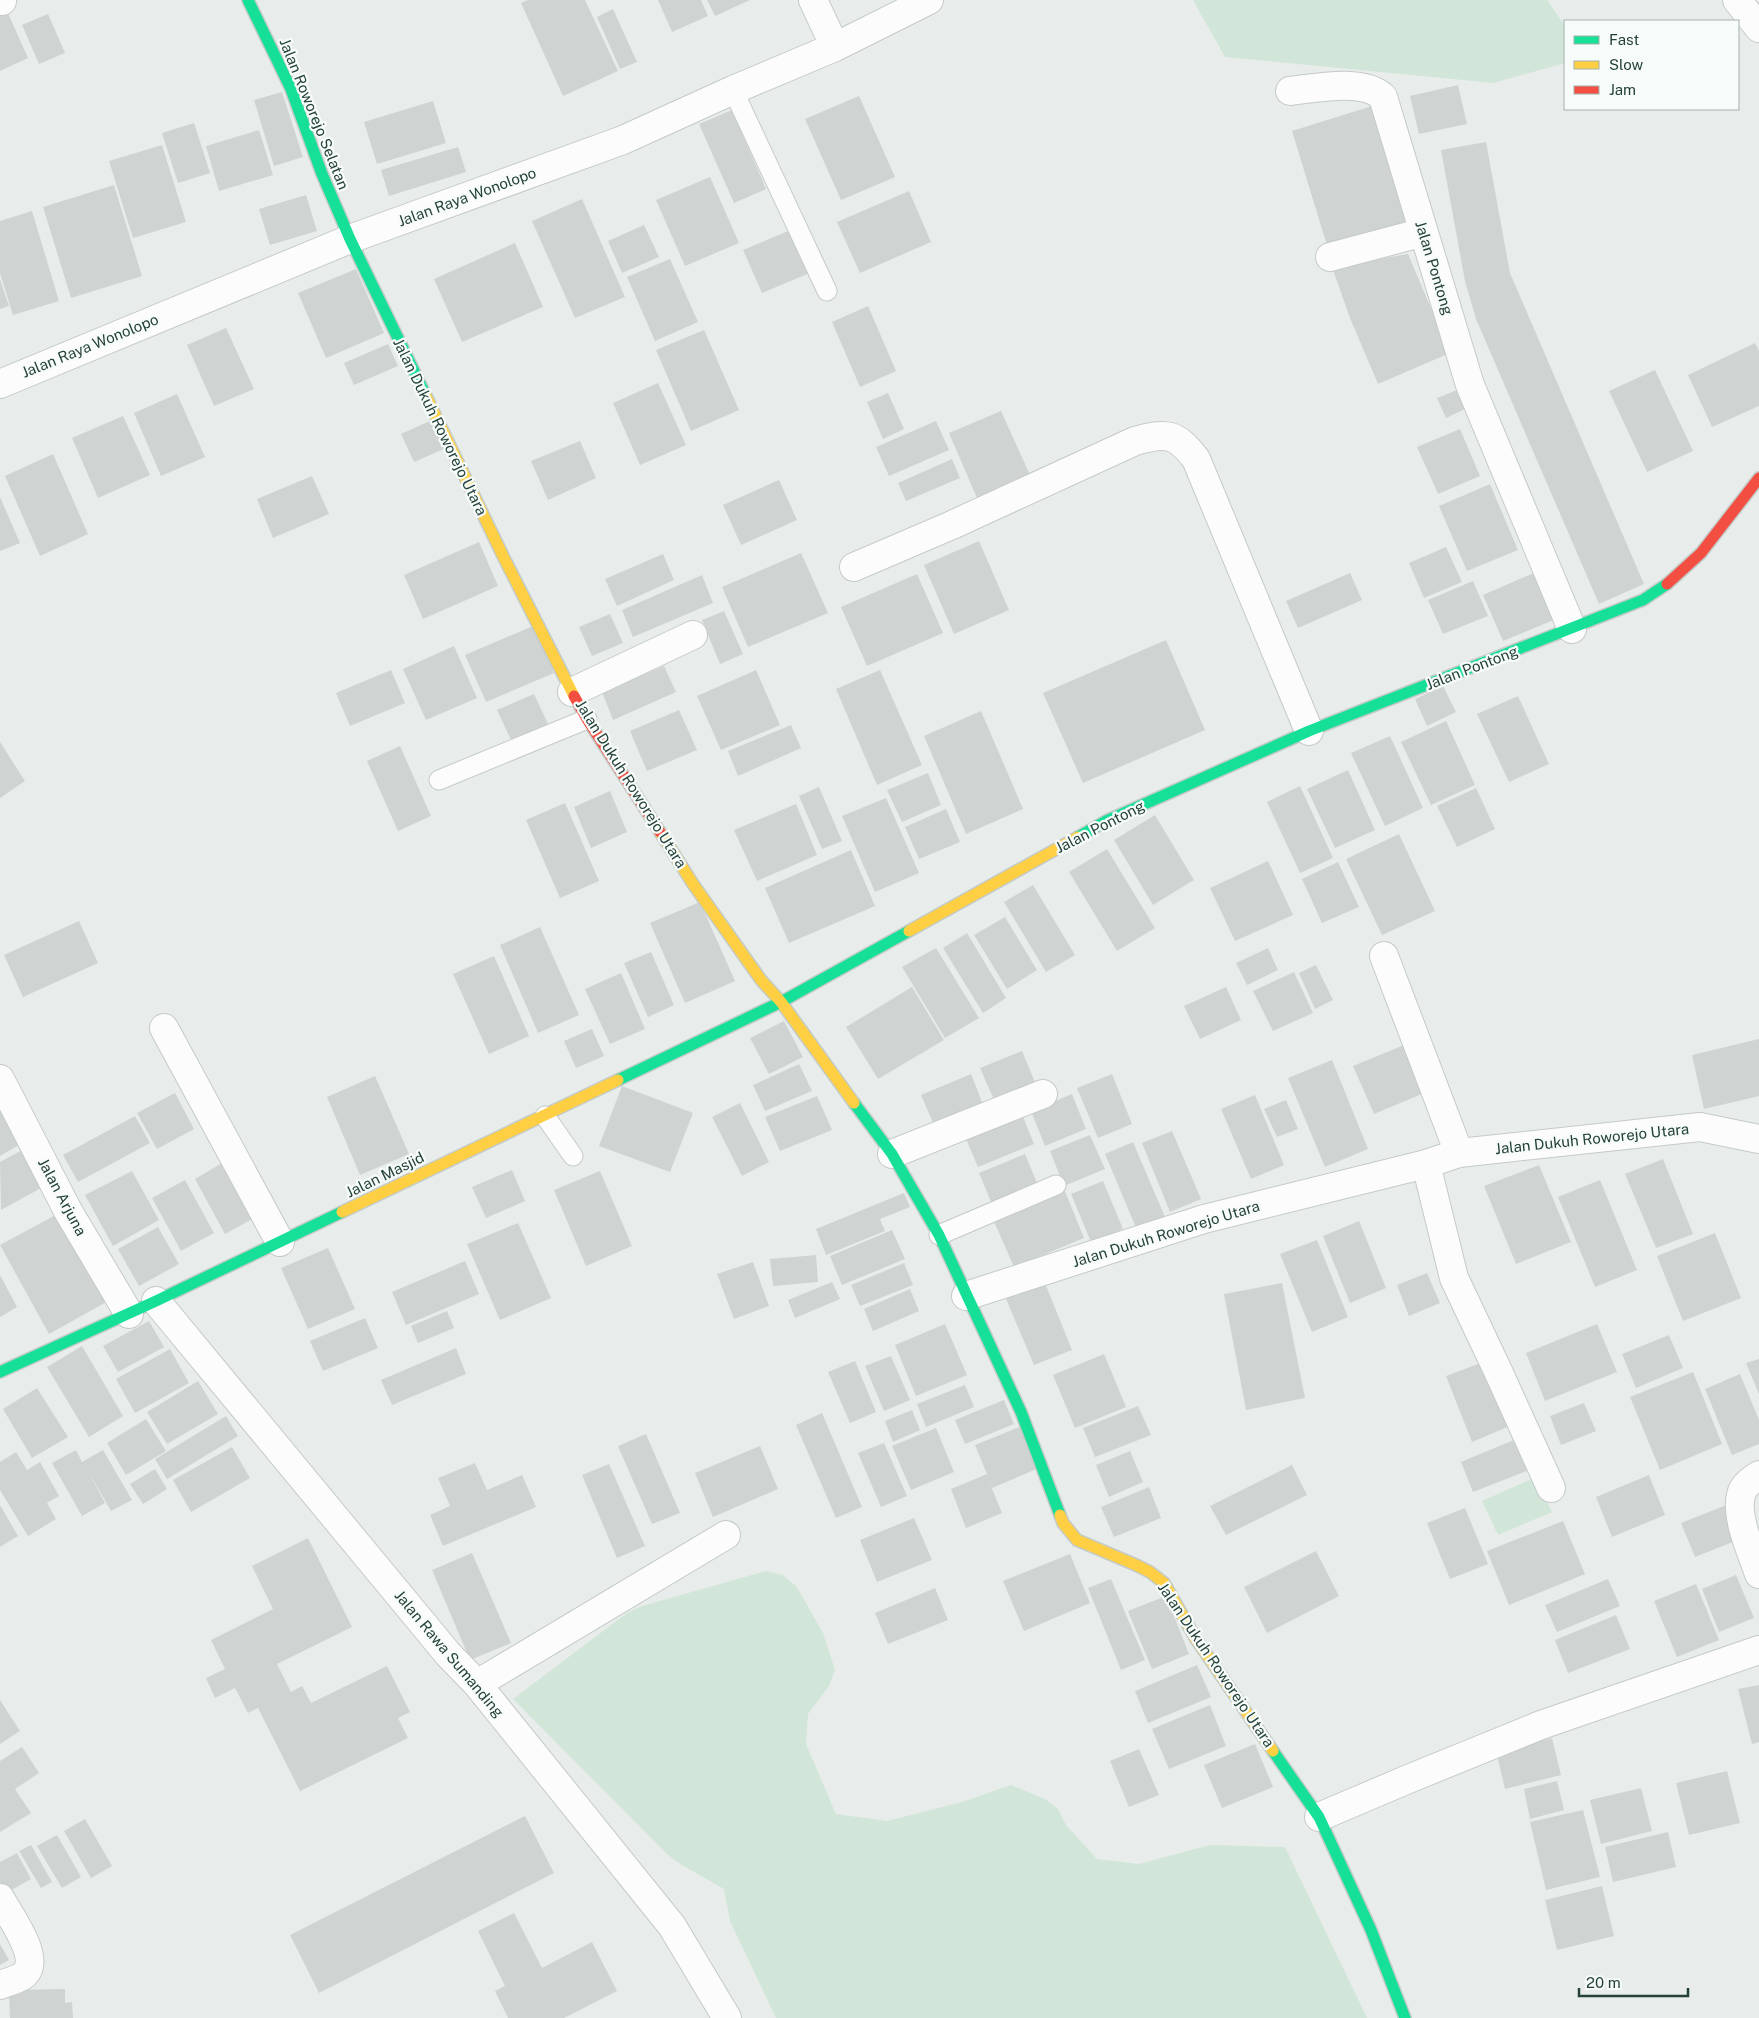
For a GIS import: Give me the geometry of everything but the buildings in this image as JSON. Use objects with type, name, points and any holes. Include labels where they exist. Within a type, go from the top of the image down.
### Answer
[{"type":"street","name":"Jalan Roworejo Selatan","points":[[248,0],[291,89],[322,174],[350,239]]},
{"type":"street","points":[[813,0],[836,47]]},
{"type":"street","name":"Jalan Raya Wonolopo","points":[[0,384],[350,239],[623,140],[732,90],[836,47],[929,0]]},
{"type":"street","points":[[1737,0],[1759,28]]},
{"type":"street","name":"Jalan Pontong","points":[[781,1002],[1106,821],[1308,731],[1572,629],[1470,385],[1383,97],[1376,91],[1360,87],[1332,86],[1290,91]]},
{"type":"street","points":[[1330,257],[1424,232]]},
{"type":"street","name":"Jalan Dukuh Roworejo Utara","points":[[350,239],[503,556],[587,719],[693,884],[760,980],[781,1002],[892,1154],[939,1235],[1022,1412],[1064,1523],[1077,1540],[1136,1565],[1150,1572],[1164,1583],[1196,1639],[1319,1817],[1371,1930],[1405,2018]]},
{"type":"street","points":[[854,567],[952,525],[1135,440],[1152,436],[1170,436],[1184,443],[1196,459],[1308,731]]},
{"type":"street","points":[[1572,629],[1643,600],[1670,582],[1701,553],[1759,478]]},
{"type":"street","points":[[572,692],[693,635]]},
{"type":"street","points":[[1384,956],[1459,1153]]},
{"type":"street","name":"Jalan Masjid","points":[[0,1372],[129,1314],[781,1002]]},
{"type":"street","points":[[164,1028],[280,1242]]},
{"type":"street","name":"Jalan Arjuna","points":[[0,1079],[68,1211],[129,1314]]},
{"type":"street","points":[[892,1154],[1043,1094]]},
{"type":"street","name":"Jalan Dukuh Roworejo Utara","points":[[966,1296],[1204,1219],[1426,1164],[1459,1153],[1700,1127],[1759,1138]]},
{"type":"street","points":[[1426,1164],[1454,1278],[1551,1488]]},
{"type":"street","name":"Jalan Rawa Sumanding","points":[[156,1301],[448,1654],[477,1684],[672,1926],[727,2018]]},
{"type":"street","points":[[1759,1475],[1749,1482],[1741,1494],[1742,1527],[1759,1574]]},
{"type":"street","points":[[477,1684],[726,1534]]},
{"type":"street","points":[[1319,1817],[1541,1725],[1759,1650]]},
{"type":"street","points":[[0,1898],[28,1948],[31,1959],[29,1969],[24,1975],[0,1985]]},
{"type":"lane","points":[[732,90],[827,291]]},
{"type":"lane","points":[[439,780],[587,719]]},
{"type":"lane","points":[[545,1116],[573,1156]]},
{"type":"lane","points":[[939,1235],[1056,1185]]},
{"type":"green space","points":[[1193,0],[1547,0],[1564,25],[1564,63],[1493,83],[1225,57]]},
{"type":"green space","points":[[1536,1477],[1552,1512],[1498,1535],[1482,1501]]},
{"type":"green space","points":[[766,1571],[783,1575],[797,1587],[823,1633],[835,1670],[829,1686],[808,1714],[806,1744],[836,1814],[887,1821],[962,1802],[1011,1785],[1045,1799],[1058,1809],[1066,1825],[1097,1859],[1139,1864],[1210,1845],[1285,1847],[1367,2018],[776,2018],[730,1921],[724,1889],[680,1864],[667,1854],[513,1699],[627,1613],[642,1606]]},
{"type":"traffic: fast","points":[[248,0],[291,89],[322,174],[350,239],[426,396]]},
{"type":"traffic: fast","points":[[1078,837],[1106,821],[1309,731],[1643,600],[1667,584]]},
{"type":"traffic: fast","points":[[618,1080],[781,1002],[909,931]]},
{"type":"traffic: fast","points":[[854,1103],[892,1154],[939,1235],[1021,1412],[1060,1515]]},
{"type":"traffic: fast","points":[[0,1372],[156,1301],[342,1212]]},
{"type":"traffic: fast","points":[[1273,1751],[1319,1817],[1371,1930],[1405,2018]]},
{"type":"traffic: slow","points":[[426,396],[503,556],[574,696]]},
{"type":"traffic: slow","points":[[660,832],[693,884],[761,980],[781,1002],[854,1103]]},
{"type":"traffic: slow","points":[[909,931],[1078,837]]},
{"type":"traffic: slow","points":[[342,1212],[618,1080]]},
{"type":"traffic: slow","points":[[1060,1515],[1063,1523],[1077,1540],[1136,1565],[1150,1572],[1164,1583],[1196,1639],[1273,1751]]},
{"type":"traffic: jam","points":[[1667,584],[1701,553],[1759,478]]},
{"type":"traffic: jam","points":[[574,696],[660,832]]}]
